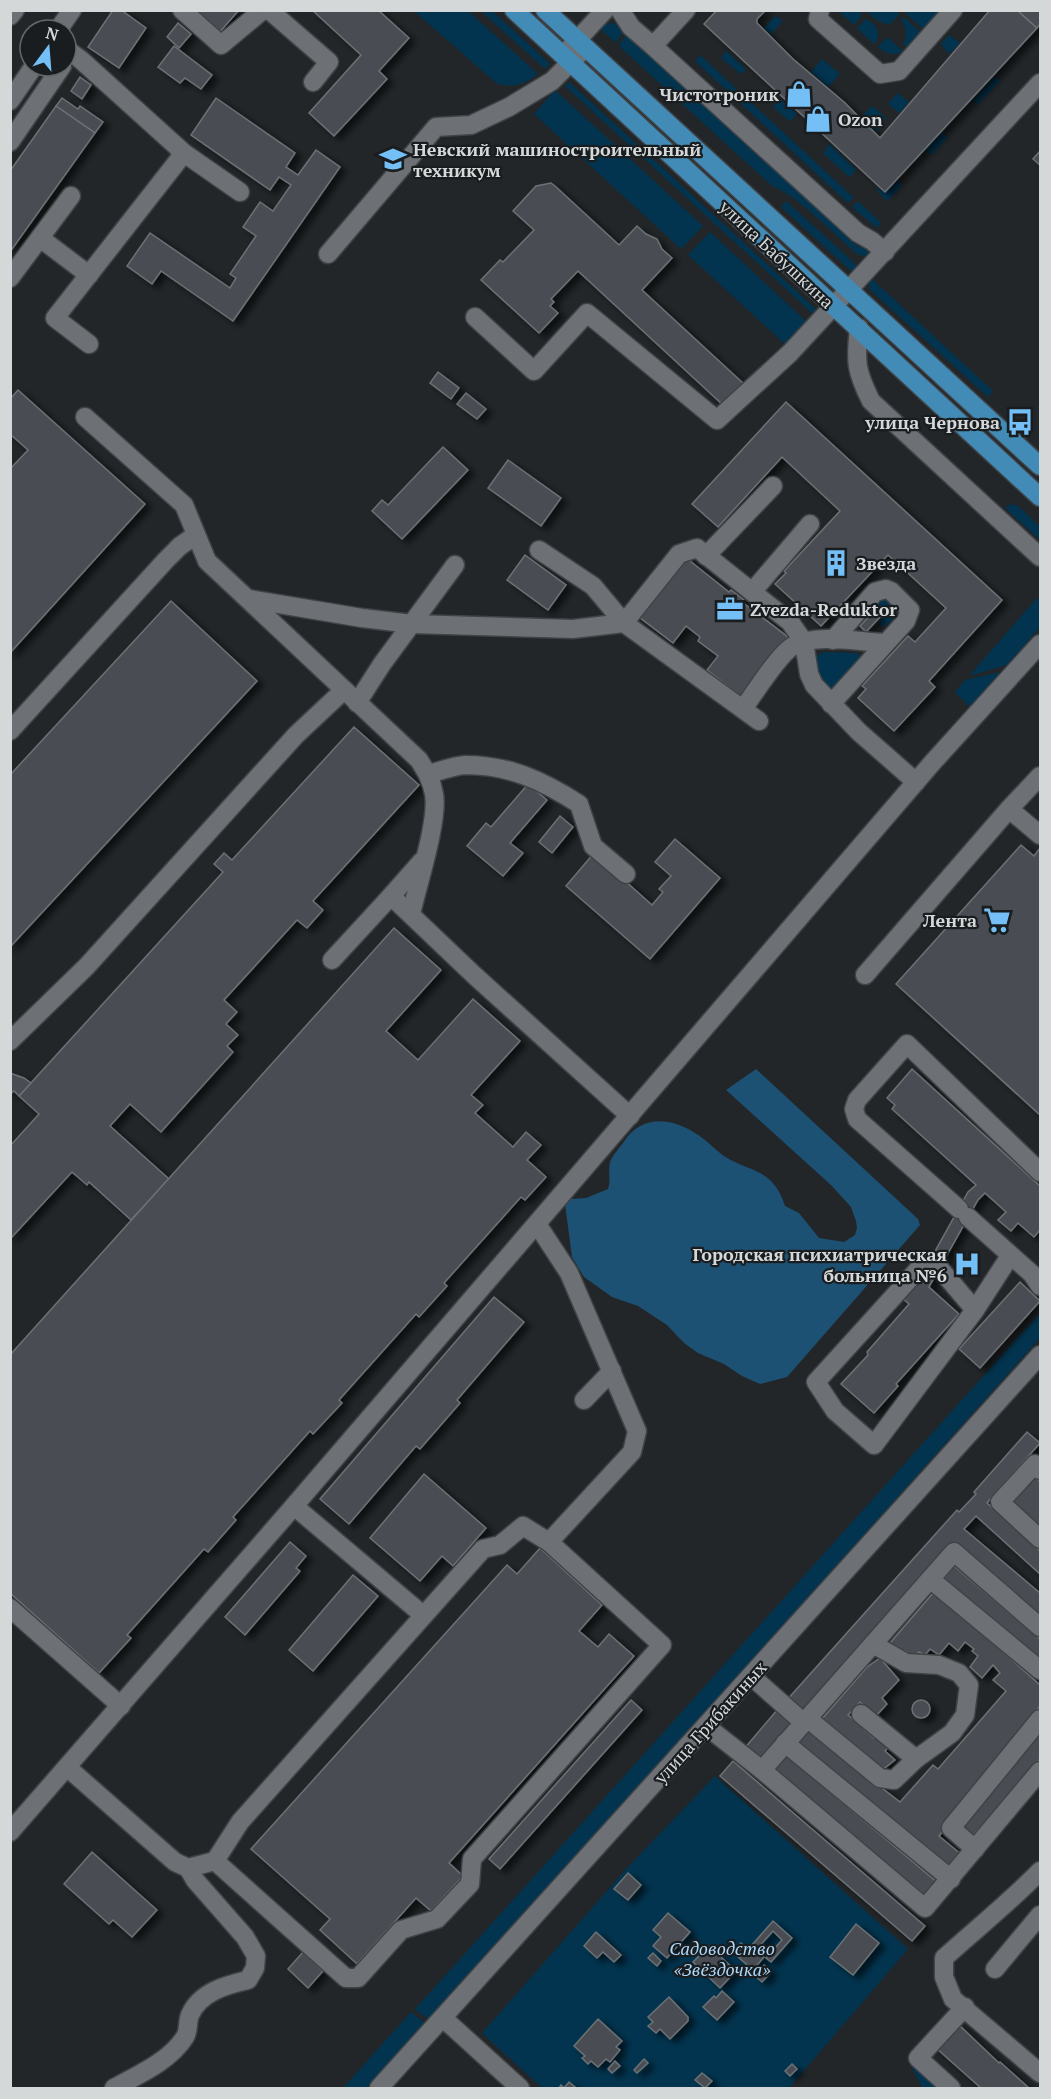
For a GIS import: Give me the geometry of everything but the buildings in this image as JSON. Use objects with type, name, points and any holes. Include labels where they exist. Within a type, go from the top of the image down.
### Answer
[{"type":"main road","name":"улица Бабушкина","points":[[514,10],[1041,496]]},
{"type":"main road","name":"улица Бабушкина","points":[[545,10],[1041,466]]},
{"type":"street","points":[[10,16],[15,10]]},
{"type":"street","points":[[182,10],[221,45],[263,10]]},
{"type":"street","points":[[269,10],[329,62],[313,82]]},
{"type":"street","points":[[328,254],[436,127],[471,125],[509,107],[552,81],[604,10]]},
{"type":"street","points":[[620,10],[631,27],[858,233],[885,252]]},
{"type":"street","points":[[653,46],[686,10]]},
{"type":"street","points":[[820,10],[818,19],[880,74],[898,71],[953,10]]},
{"type":"street","points":[[78,67],[184,153],[240,192]]},
{"type":"street","points":[[10,100],[26,78]]},
{"type":"street","points":[[10,142],[52,78]]},
{"type":"street","points":[[476,317],[534,371],[587,313],[717,420],[790,353],[1041,83]]},
{"type":"street","points":[[89,344],[55,318],[184,153]]},
{"type":"street","points":[[10,278],[70,196]]},
{"type":"street","points":[[40,238],[89,275]]},
{"type":"street","points":[[859,328],[855,356],[858,377],[871,401],[1041,557]]},
{"type":"street","points":[[85,417],[184,505],[207,561],[419,760],[429,774],[435,796],[435,814],[411,914]]},
{"type":"street","points":[[706,556],[773,486]]},
{"type":"street","points":[[752,592],[810,524]]},
{"type":"street","points":[[10,731],[166,560],[196,535]]},
{"type":"street","points":[[249,599],[412,624],[573,629],[624,623],[679,554],[697,548],[790,622],[804,642],[809,674],[814,685],[859,732],[916,782]]},
{"type":"street","points":[[539,550],[592,586],[624,623],[759,721]]},
{"type":"street","points":[[357,703],[456,565]]},
{"type":"street","points":[[831,704],[906,621],[910,610],[891,591],[886,589],[875,592],[833,640]]},
{"type":"street","points":[[743,709],[791,647],[821,639],[885,644]]},
{"type":"street","points":[[10,1832],[68,1768],[916,782],[1041,644]]},
{"type":"street","points":[[10,1041],[87,966],[296,735],[344,690]]},
{"type":"street","points":[[429,774],[464,765],[504,769],[529,775],[579,804],[593,846],[626,874]]},
{"type":"street","points":[[865,975],[1041,776]]},
{"type":"street","points":[[1010,809],[1041,835]]},
{"type":"street","points":[[333,960],[424,859]]},
{"type":"street","points":[[392,896],[474,975],[630,1116]]},
{"type":"street","points":[[1038,1275],[1010,1256],[857,1119],[854,1109],[857,1100],[907,1044],[1041,1172]]},
{"type":"street","points":[[537,1224],[569,1272],[637,1431],[632,1452],[549,1542]]},
{"type":"street","points":[[975,1310],[935,1265],[924,1263],[816,1382],[835,1411],[874,1445],[975,1310],[1010,1256]]},
{"type":"street","name":"улица Грибакиных","points":[[379,2088],[1041,1354]]},
{"type":"street","points":[[584,1400],[612,1371]]},
{"type":"street","points":[[1041,1470],[1035,1464],[1000,1502],[1041,1539]]},
{"type":"street","points":[[294,1506],[423,1615]]},
{"type":"street","points":[[188,1868],[215,1861],[240,1822],[483,1549],[500,1545],[523,1526],[549,1542],[663,1645],[472,1859],[470,1884],[437,1919],[401,1930],[358,1978],[346,1978],[215,1861]]},
{"type":"street","points":[[762,1770],[954,1552],[1041,1627]]},
{"type":"street","points":[[930,1579],[1041,1670]]},
{"type":"street","points":[[10,1608],[121,1706]]},
{"type":"street","points":[[751,1676],[880,1778],[894,1780],[916,1759],[952,1733],[965,1715],[969,1685],[959,1673],[939,1665],[906,1663],[873,1644]]},
{"type":"street","points":[[861,1714],[916,1759]]},
{"type":"street","points":[[975,1849],[951,1828],[1041,1719]]},
{"type":"street","points":[[706,1726],[762,1770],[925,1908],[1041,1771]]},
{"type":"street","points":[[785,1743],[951,1879]]},
{"type":"street","points":[[68,1768],[175,1862],[188,1868],[195,1880],[245,1937],[256,1956],[255,1968],[248,1980],[222,1986],[203,1998],[190,2014],[186,2036],[169,2054],[114,2088]]},
{"type":"street","points":[[1041,1871],[944,1958],[944,1977],[953,1999],[1041,2073]]},
{"type":"street","points":[[995,1969],[1041,1916]]},
{"type":"street","points":[[951,2088],[918,2058],[965,2007]]},
{"type":"street","points":[[443,2018],[520,2088]]},
{"type":"green space","points":[[414,11],[468,11],[538,74],[518,84],[507,86],[496,83]]},
{"type":"green space","points":[[481,11],[492,11],[550,64],[545,69]]},
{"type":"green space","points":[[838,11],[859,11],[862,16],[854,25]]},
{"type":"green space","points":[[866,11],[897,11],[899,15],[890,24],[886,24],[876,20]]},
{"type":"green space","points":[[903,11],[940,11],[923,29]]},
{"type":"green space","points":[[775,16],[782,22],[771,34],[764,28]]},
{"type":"green space","points":[[904,17],[920,32],[906,47],[903,44],[906,35],[901,20]]},
{"type":"green space","points":[[866,19],[873,24],[878,33],[874,44],[857,28]]},
{"type":"green space","points":[[613,23],[624,30],[616,43],[599,28]]},
{"type":"green space","points":[[627,33],[857,246],[865,248],[868,251],[867,256],[858,255],[805,207],[772,186],[619,46]]},
{"type":"green space","points":[[949,35],[960,43],[949,54],[941,44]]},
{"type":"green space","points":[[887,37],[903,51],[890,54],[878,47]]},
{"type":"green space","points":[[726,51],[746,69],[741,74],[721,58]]},
{"type":"green space","points":[[700,55],[854,198],[848,203],[695,61]]},
{"type":"green space","points":[[822,59],[839,73],[828,87],[811,72]]},
{"type":"green space","points":[[996,76],[1000,81],[978,104],[972,101]]},
{"type":"green space","points":[[569,82],[819,312],[815,316],[565,86]]},
{"type":"green space","points":[[555,90],[703,226],[681,249],[534,114]]},
{"type":"green space","points":[[897,93],[909,102],[899,113],[888,104]]},
{"type":"green space","points":[[779,98],[797,114],[791,121],[773,107]]},
{"type":"green space","points":[[871,107],[886,118],[876,132],[861,117]]},
{"type":"green space","points":[[942,132],[947,138],[933,154],[930,154],[925,150]]},
{"type":"green space","points":[[829,144],[856,170],[851,176],[848,176],[823,153]]},
{"type":"green space","points":[[897,180],[902,186],[887,201],[877,191],[877,188],[885,193]]},
{"type":"green space","points":[[786,201],[860,268],[856,271],[850,270],[781,207]]},
{"type":"green space","points":[[858,201],[881,223],[877,228],[852,207]]},
{"type":"green space","points":[[710,232],[808,323],[787,346],[688,255]]},
{"type":"green space","points":[[872,279],[993,391],[988,397],[870,290],[869,282]]},
{"type":"green space","points":[[1011,504],[1018,506],[1040,527],[1040,540],[1005,508]]},
{"type":"green space","points":[[884,597],[893,602],[897,610],[894,618],[884,627],[878,621],[882,617],[873,609],[860,623],[878,600]]},
{"type":"green space","points":[[1037,598],[1040,601],[1040,627],[1007,665],[969,676]]},
{"type":"green space","points":[[823,652],[855,653],[862,656],[862,659],[832,695],[825,687],[818,672],[817,656]]},
{"type":"green space","points":[[1000,672],[970,707],[955,692],[965,680]]},
{"type":"green space","points":[[1040,1313],[1040,1338],[429,2020],[415,2009]]},
{"type":"green space","name":"Садоводство «Звёздочка»","points":[[715,1776],[908,1949],[789,2088],[542,2088],[482,2033],[627,1868]]},
{"type":"green space","points":[[411,2012],[425,2023],[366,2088],[343,2088]]},
{"type":"green space","points":[[911,2062],[943,2088],[923,2088]]},
{"type":"shaded area","points":[[756,1069],[918,1219],[920,1225],[787,1377],[760,1384],[698,1353],[684,1343],[667,1325],[638,1306],[612,1297],[584,1277],[572,1257],[565,1204],[571,1199],[586,1198],[608,1189],[610,1162],[630,1134],[647,1123],[666,1122],[695,1133],[724,1156],[768,1178],[780,1194],[785,1206],[799,1213],[819,1238],[844,1242],[855,1235],[856,1221],[851,1207],[832,1186],[726,1090]]},
{"type":"place","name":"Чистотроник","points":[[799,94]]},
{"type":"place","name":"Ozon","points":[[818,119]]},
{"type":"place","name":"Невский машиностроительный техникум","points":[[393,159]]},
{"type":"place","name":"улица Чернова","points":[[1020,422]]},
{"type":"place","name":"Звезда","points":[[836,563]]},
{"type":"place","name":"Zvezda-Reduktor","points":[[730,609]]},
{"type":"place","name":"Лента","points":[[997,920]]},
{"type":"place","name":"Городская психиатрическая больница №6","points":[[967,1264]]}]
